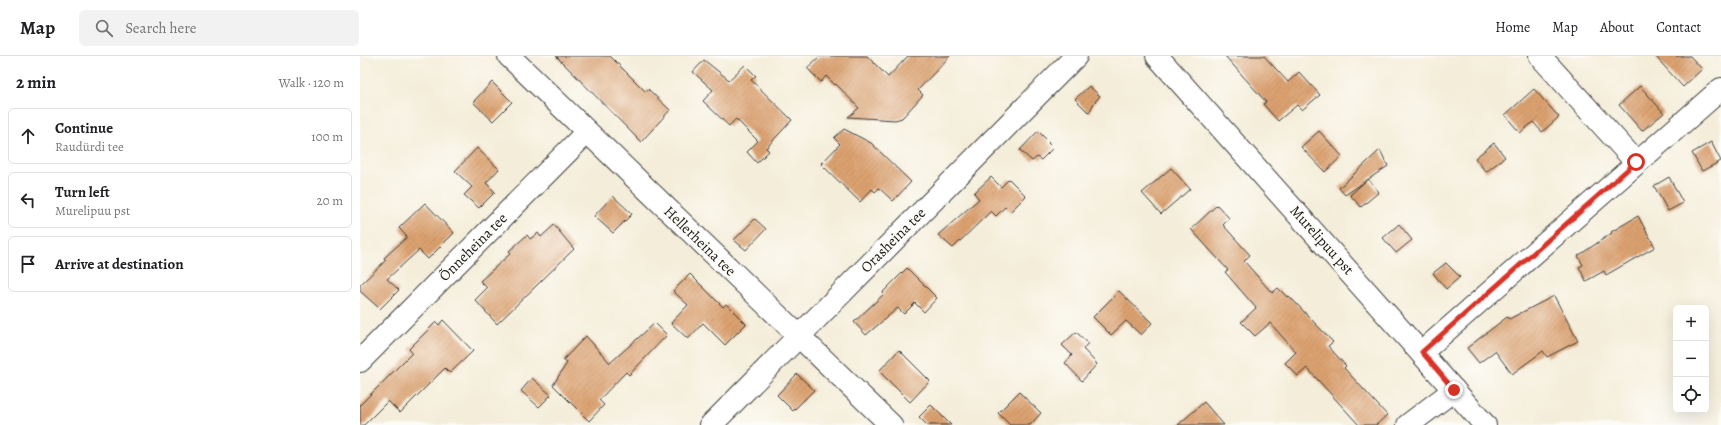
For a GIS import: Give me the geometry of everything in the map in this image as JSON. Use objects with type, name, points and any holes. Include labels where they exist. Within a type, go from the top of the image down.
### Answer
[{"type":"street","name":"Hellerheina tee","points":[[509,56],[891,425]]},
{"type":"street","name":"Orasheina tee","points":[[711,425],[1076,56]]},
{"type":"street","name":"Murelipuu pst","points":[[1157,56],[1486,425]]},
{"type":"street","points":[[1540,56],[1636,162]]},
{"type":"street","points":[[1422,352],[1636,162],[1721,89]]},
{"type":"street","name":"Õnneheina tee","points":[[360,361],[587,132]]},
{"type":"street","points":[[1408,425],[1454,390]]},
{"type":"building","points":[[556,56],[610,56],[646,92],[648,89],[670,110],[641,142]]},
{"type":"building","points":[[820,56],[867,56],[888,77],[908,56],[950,56],[918,90],[923,95],[902,118],[895,120],[848,117],[859,108],[836,84],[835,85],[826,76],[821,82],[807,68]]},
{"type":"building","points":[[1225,56],[1264,56],[1288,82],[1299,72],[1320,95],[1302,110],[1297,105],[1278,121],[1263,104],[1266,102]]},
{"type":"building","points":[[1655,56],[1690,56],[1702,69],[1683,87]]},
{"type":"building","points":[[704,60],[729,80],[745,65],[756,76],[751,80],[792,120],[766,148],[769,151],[757,163],[747,152],[758,141],[736,119],[729,126],[703,101],[713,90],[693,72]]},
{"type":"building","points":[[492,82],[512,102],[493,121],[473,102]]},
{"type":"building","points":[[1089,86],[1100,96],[1094,103],[1089,113],[1075,99]]},
{"type":"building","points":[[1640,86],[1664,113],[1642,131],[1619,105]]},
{"type":"building","points":[[1534,89],[1559,117],[1542,132],[1533,122],[1520,133],[1505,115]]},
{"type":"building","points":[[844,129],[871,143],[911,182],[893,201],[879,188],[875,192],[872,189],[860,202],[821,164],[840,144],[834,138]]},
{"type":"building","points":[[1038,131],[1053,148],[1041,160],[1037,157],[1032,161],[1020,150]]},
{"type":"building","points":[[1319,131],[1342,156],[1325,172],[1301,147]]},
{"type":"building","points":[[1711,142],[1721,161],[1702,171],[1692,153]]},
{"type":"building","points":[[1494,143],[1505,157],[1486,172],[1475,158]]},
{"type":"building","points":[[477,148],[499,169],[486,183],[495,192],[479,208],[464,195],[472,187],[455,171]]},
{"type":"building","points":[[1380,150],[1388,166],[1345,195],[1339,188]]},
{"type":"building","points":[[1171,168],[1190,189],[1161,214],[1142,193]]},
{"type":"building","points":[[991,177],[1001,187],[1009,179],[1026,196],[1010,212],[1005,207],[996,216],[991,211],[953,248],[938,235],[979,199],[974,193]]},
{"type":"building","points":[[1669,177],[1683,203],[1668,211],[1654,186]]},
{"type":"building","points":[[1368,179],[1379,192],[1361,207],[1350,195]]},
{"type":"building","points":[[613,196],[632,214],[613,233],[594,216]]},
{"type":"building","points":[[425,203],[454,233],[428,259],[419,250],[387,279],[399,290],[380,309],[360,291],[360,285],[386,260],[384,258],[407,237],[399,228]]},
{"type":"building","points":[[1217,205],[1229,218],[1223,225],[1250,255],[1244,261],[1272,293],[1278,288],[1287,297],[1289,296],[1333,342],[1328,346],[1346,366],[1344,368],[1387,415],[1376,425],[1359,425],[1307,368],[1298,376],[1285,363],[1296,352],[1270,323],[1255,336],[1241,322],[1256,308],[1225,272],[1228,270],[1191,229]]},
{"type":"building","points":[[1638,216],[1655,247],[1606,275],[1604,271],[1586,281],[1579,267],[1583,265],[1578,256],[1612,233],[1611,232]]},
{"type":"building","points":[[755,219],[766,229],[746,250],[734,240]]},
{"type":"building","points":[[1399,224],[1412,240],[1396,253],[1383,238]]},
{"type":"building","points":[[554,225],[574,249],[497,324],[475,300],[487,288],[480,281],[511,253],[509,251],[527,235],[530,239],[538,233],[541,237]]},
{"type":"building","points":[[1446,263],[1460,277],[1446,289],[1433,273]]},
{"type":"building","points":[[907,268],[937,298],[924,312],[915,303],[904,314],[898,308],[866,335],[854,322],[884,294],[883,292]]},
{"type":"building","points":[[690,274],[723,307],[726,304],[746,324],[725,345],[703,323],[688,339],[671,323],[688,305],[673,291]]},
{"type":"building","points":[[1119,291],[1152,323],[1141,335],[1126,321],[1111,335],[1093,317]]},
{"type":"building","points":[[1554,296],[1578,341],[1547,357],[1543,351],[1512,374],[1495,351],[1479,363],[1467,348],[1507,317],[1509,319]]},
{"type":"building","points":[[443,320],[473,351],[450,373],[445,368],[400,413],[388,401],[364,425],[360,425],[360,405],[412,353],[409,349],[436,322],[439,325]]},
{"type":"building","points":[[655,323],[667,335],[629,375],[626,372],[599,400],[604,405],[589,421],[553,385],[567,363],[563,360],[586,336],[610,363]]},
{"type":"building","points":[[1076,332],[1088,343],[1083,349],[1097,364],[1082,381],[1065,363],[1072,355],[1062,345]]},
{"type":"building","points":[[899,350],[930,381],[910,402],[879,371]]},
{"type":"building","points":[[797,374],[814,390],[793,411],[777,395]]},
{"type":"building","points":[[532,378],[551,395],[539,407],[521,391]]},
{"type":"building","points":[[1019,392],[1041,413],[1030,425],[1010,425],[998,413]]},
{"type":"building","points":[[1204,402],[1224,425],[1178,425]]},
{"type":"building","points":[[931,405],[951,425],[927,425],[919,417]]},
{"type":"route","points":[[1454,390],[1422,352],[1636,162]]}]
